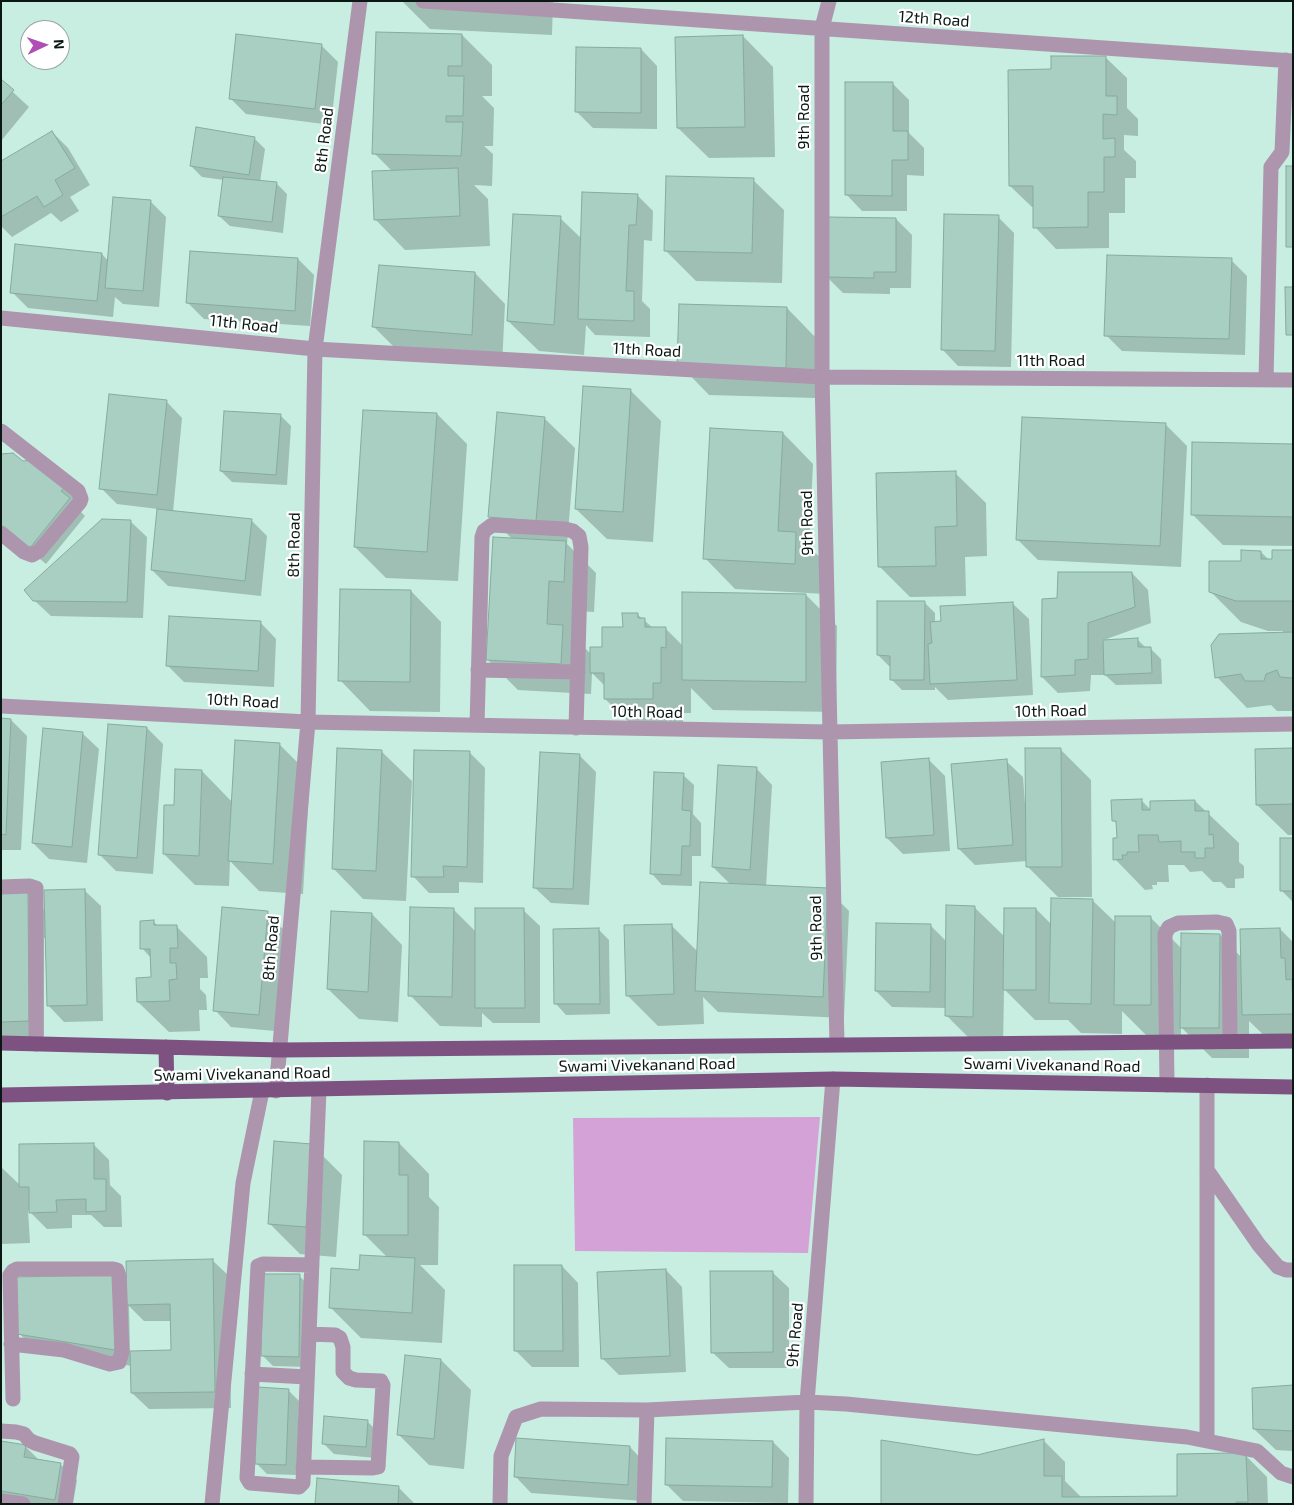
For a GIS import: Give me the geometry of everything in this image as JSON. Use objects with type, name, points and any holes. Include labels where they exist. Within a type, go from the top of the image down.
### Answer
[{"type":"main road","name":"Swami Vivekanand Road","points":[[1,1043],[280,1050],[1293,1041]]},
{"type":"main road","points":[[166,1047],[167,1092]]},
{"type":"main road","name":"Swami Vivekanand Road","points":[[1,1095],[833,1079],[1293,1087]]},
{"type":"street","name":"8th Road","points":[[212,1504],[243,1183],[255,1124],[269,1091],[280,1050],[308,722],[316,349],[360,1]]},
{"type":"street","name":"12th Road","points":[[423,1],[1289,60]]},
{"type":"street","name":"9th Road","points":[[830,1],[822,28],[822,377],[837,1044]]},
{"type":"street","points":[[1266,380],[1271,166],[1282,152],[1289,60]]},
{"type":"street","name":"11th Road","points":[[1,318],[316,349],[822,377],[1293,380]]},
{"type":"street","points":[[1,431],[78,490],[81,499],[39,551],[32,555],[24,552],[1,532]]},
{"type":"street","points":[[477,726],[482,537],[484,531],[492,525],[565,529],[573,531],[579,536],[582,546],[576,728]]},
{"type":"street","points":[[478,670],[578,672]]},
{"type":"street","name":"10th Road","points":[[1,706],[308,722],[829,732],[1293,724]]},
{"type":"street","points":[[1,888],[30,886],[36,888],[36,1044]]},
{"type":"street","points":[[1167,1085],[1165,934],[1169,927],[1178,923],[1188,922],[1217,922],[1226,924],[1229,931],[1230,1041]]},
{"type":"street","name":"9th Road","points":[[806,1504],[807,1402],[833,1079]]},
{"type":"street","points":[[1207,1085],[1207,1441]]},
{"type":"street","points":[[312,1265],[262,1264],[258,1266],[248,1482],[253,1484],[299,1487],[302,1483],[312,1265],[319,1090]]},
{"type":"street","points":[[1207,1170],[1259,1245],[1278,1267],[1293,1270]]},
{"type":"street","points":[[12,1344],[64,1350],[110,1364],[119,1362],[122,1352],[119,1276],[117,1270],[13,1271],[10,1275],[12,1399]]},
{"type":"street","points":[[303,1467],[373,1468],[378,1466],[383,1385],[381,1381],[349,1378],[343,1372],[343,1347],[340,1338],[335,1335],[309,1334]]},
{"type":"street","points":[[252,1374],[307,1377]]},
{"type":"street","points":[[500,1504],[501,1456],[516,1417],[542,1409],[648,1410],[807,1402],[846,1404],[1178,1436],[1257,1451],[1282,1474],[1293,1476]]},
{"type":"street","points":[[644,1504],[648,1410]]},
{"type":"street","points":[[1,1431],[24,1434],[35,1443],[70,1454],[72,1457],[65,1504]]},
{"type":"street","points":[[1,1501],[23,1504]]},
{"type":"shaded area","points":[[820,1117],[808,1253],[575,1251],[573,1118]]},
{"type":"building","points":[[376,32],[462,34],[462,66],[448,66],[448,76],[464,76],[463,116],[446,116],[446,122],[463,122],[461,156],[372,154]]},
{"type":"building","points":[[236,34],[322,44],[315,109],[229,99]]},
{"type":"building","points":[[743,35],[745,127],[677,128],[675,37]]},
{"type":"building","points":[[576,47],[641,48],[641,113],[575,112]]},
{"type":"building","points":[[1051,56],[1106,56],[1106,96],[1117,96],[1117,115],[1103,114],[1103,139],[1115,138],[1115,157],[1104,157],[1104,192],[1088,192],[1088,227],[1033,228],[1033,186],[1009,186],[1008,70],[1051,69]]},
{"type":"building","points":[[1,79],[14,90],[1,105]]},
{"type":"building","points":[[845,82],[893,82],[893,131],[908,131],[908,160],[892,160],[892,196],[845,195]]},
{"type":"building","points":[[196,127],[255,137],[249,175],[190,166]]},
{"type":"building","points":[[52,131],[75,168],[55,180],[63,195],[44,207],[37,196],[1,217],[1,161]]},
{"type":"building","points":[[1286,166],[1293,166],[1293,247],[1286,247]]},
{"type":"building","points":[[458,168],[460,216],[374,220],[372,171]]},
{"type":"building","points":[[666,176],[754,178],[752,253],[664,251]]},
{"type":"building","points":[[223,177],[277,182],[272,222],[218,216]]},
{"type":"building","points":[[582,192],[638,194],[636,225],[629,225],[626,291],[634,291],[634,321],[578,319]]},
{"type":"building","points":[[113,197],[151,200],[143,291],[105,288]]},
{"type":"building","points":[[513,214],[561,216],[554,325],[507,321]]},
{"type":"building","points":[[944,214],[999,215],[995,351],[941,350]]},
{"type":"building","points":[[826,217],[896,218],[896,272],[874,272],[874,278],[826,277]]},
{"type":"building","points":[[15,244],[102,253],[97,301],[10,293]]},
{"type":"building","points":[[190,251],[298,258],[295,311],[186,303]]},
{"type":"building","points":[[1107,255],[1232,258],[1229,339],[1104,336]]},
{"type":"building","points":[[379,265],[475,272],[472,335],[372,327]]},
{"type":"building","points":[[1285,287],[1293,287],[1293,335],[1286,335]]},
{"type":"building","points":[[679,304],[787,307],[786,368],[677,365]]},
{"type":"building","points":[[583,386],[631,389],[623,512],[575,509]]},
{"type":"building","points":[[109,394],[167,400],[157,495],[99,489]]},
{"type":"building","points":[[363,410],[437,413],[427,552],[354,547]]},
{"type":"building","points":[[224,411],[281,414],[276,475],[220,471]]},
{"type":"building","points":[[497,412],[545,417],[536,521],[488,517]]},
{"type":"building","points":[[1022,417],[1166,423],[1160,546],[1016,540]]},
{"type":"building","points":[[710,428],[783,432],[778,531],[796,532],[795,564],[703,559]]},
{"type":"building","points":[[1192,442],[1293,444],[1293,517],[1191,515]]},
{"type":"building","points":[[13,453],[23,461],[34,460],[66,486],[61,491],[70,498],[29,549],[1,526],[1,454]]},
{"type":"building","points":[[956,471],[957,526],[935,527],[936,566],[878,567],[876,473]]},
{"type":"building","points":[[157,509],[252,519],[245,581],[151,570]]},
{"type":"building","points":[[102,519],[131,520],[127,602],[33,601],[24,590]]},
{"type":"building","points":[[493,537],[566,541],[564,582],[549,581],[547,624],[563,625],[561,664],[486,660]]},
{"type":"building","points":[[1241,550],[1261,551],[1261,559],[1272,559],[1272,550],[1293,550],[1293,601],[1236,601],[1209,592],[1209,561],[1241,561]]},
{"type":"building","points":[[1058,572],[1132,572],[1135,607],[1088,623],[1088,659],[1075,660],[1075,675],[1041,677],[1042,599],[1057,598]]},
{"type":"building","points":[[340,589],[411,590],[410,682],[338,681]]},
{"type":"building","points":[[682,592],[806,594],[806,682],[682,680]]},
{"type":"building","points":[[877,601],[925,601],[924,680],[890,680],[890,656],[877,655]]},
{"type":"building","points":[[1013,602],[1017,680],[930,684],[928,644],[932,643],[930,622],[941,621],[940,606]]},
{"type":"building","points":[[622,613],[638,613],[638,618],[645,618],[645,627],[666,627],[666,648],[661,647],[661,683],[653,683],[653,699],[604,699],[604,673],[590,673],[590,647],[602,647],[602,627],[623,627]]},
{"type":"building","points":[[169,616],[261,621],[258,671],[166,666]]},
{"type":"building","points":[[1293,632],[1293,678],[1280,677],[1277,670],[1266,674],[1264,681],[1245,681],[1241,674],[1215,678],[1211,645],[1219,634]]},
{"type":"building","points":[[1138,638],[1138,647],[1151,647],[1152,673],[1104,675],[1103,640]]},
{"type":"building","points":[[1,718],[11,719],[6,835],[1,834]]},
{"type":"building","points":[[108,724],[147,727],[137,858],[98,855]]},
{"type":"building","points":[[43,728],[83,732],[72,847],[32,843]]},
{"type":"building","points":[[235,740],[280,743],[273,864],[228,861]]},
{"type":"building","points":[[337,748],[382,750],[376,871],[332,869]]},
{"type":"building","points":[[1025,748],[1061,748],[1062,867],[1026,867]]},
{"type":"building","points":[[1293,748],[1293,804],[1256,805],[1255,749]]},
{"type":"building","points":[[414,750],[470,751],[467,867],[443,866],[444,877],[411,877]]},
{"type":"building","points":[[540,752],[580,754],[573,889],[533,888]]},
{"type":"building","points":[[929,758],[934,835],[886,838],[881,762]]},
{"type":"building","points":[[1007,759],[1013,845],[958,849],[951,764]]},
{"type":"building","points":[[718,765],[757,767],[750,870],[712,867]]},
{"type":"building","points":[[175,769],[202,770],[199,856],[163,854],[164,805],[174,805]]},
{"type":"building","points":[[654,772],[684,773],[682,810],[691,811],[690,846],[682,846],[681,875],[650,874]]},
{"type":"building","points":[[1142,799],[1142,810],[1150,810],[1150,801],[1195,800],[1195,811],[1209,811],[1209,835],[1213,834],[1214,848],[1205,848],[1205,858],[1195,858],[1195,852],[1181,852],[1181,841],[1159,842],[1158,835],[1138,835],[1139,852],[1127,852],[1127,855],[1122,855],[1123,859],[1113,860],[1113,838],[1117,838],[1116,821],[1112,821],[1111,800]]},
{"type":"building","points":[[1280,838],[1293,838],[1293,891],[1280,891]]},
{"type":"building","points":[[700,882],[828,888],[823,997],[695,991]]},
{"type":"building","points":[[85,889],[87,1005],[47,1006],[44,890]]},
{"type":"building","points":[[28,892],[29,1021],[1,1022],[1,893]]},
{"type":"building","points":[[1051,898],[1093,899],[1091,1004],[1049,1003]]},
{"type":"building","points":[[946,905],[975,906],[973,1017],[945,1016]]},
{"type":"building","points":[[222,907],[268,911],[259,1015],[213,1011]]},
{"type":"building","points":[[410,907],[454,908],[452,997],[408,996]]},
{"type":"building","points":[[475,908],[524,908],[525,1008],[475,1008]]},
{"type":"building","points":[[1004,908],[1036,908],[1036,990],[1003,990]]},
{"type":"building","points":[[331,911],[372,913],[368,992],[327,989]]},
{"type":"building","points":[[1115,916],[1151,916],[1151,1005],[1114,1005]]},
{"type":"building","points":[[154,920],[154,925],[177,925],[178,948],[170,948],[170,963],[176,963],[177,979],[169,980],[170,1001],[137,1002],[136,978],[151,977],[150,949],[140,949],[140,921]]},
{"type":"building","points":[[876,923],[931,924],[930,992],[875,991]]},
{"type":"building","points":[[672,924],[674,994],[626,996],[624,925]]},
{"type":"building","points":[[599,928],[600,1004],[554,1004],[553,929]]},
{"type":"building","points":[[1280,928],[1281,958],[1285,958],[1286,980],[1292,979],[1293,1014],[1242,1015],[1240,929]]},
{"type":"building","points":[[1181,933],[1220,934],[1219,1028],[1180,1028]]},
{"type":"building","points":[[274,1141],[312,1144],[306,1227],[268,1224]]},
{"type":"building","points":[[364,1141],[399,1142],[399,1175],[408,1175],[408,1235],[363,1235]]},
{"type":"building","points":[[94,1143],[94,1179],[106,1179],[106,1211],[86,1212],[86,1199],[56,1200],[57,1212],[29,1213],[29,1187],[19,1187],[19,1144]]},
{"type":"building","points":[[360,1255],[415,1258],[412,1313],[329,1308],[331,1268],[359,1270]]},
{"type":"building","points":[[213,1259],[215,1392],[131,1393],[130,1351],[171,1350],[170,1304],[127,1305],[126,1261]]},
{"type":"building","points":[[514,1265],[562,1265],[563,1351],[514,1351]]},
{"type":"building","points":[[666,1269],[670,1356],[601,1359],[597,1272]]},
{"type":"building","points":[[710,1271],[773,1271],[773,1352],[711,1353]]},
{"type":"building","points":[[263,1274],[300,1274],[299,1357],[261,1356]]},
{"type":"building","points":[[113,1275],[115,1350],[17,1334],[13,1277]]},
{"type":"building","points":[[405,1355],[441,1359],[434,1439],[397,1435]]},
{"type":"building","points":[[1293,1385],[1293,1431],[1253,1429],[1252,1388]]},
{"type":"building","points":[[257,1387],[289,1389],[286,1465],[255,1464]]},
{"type":"building","points":[[324,1416],[368,1420],[366,1447],[322,1444]]},
{"type":"building","points":[[516,1438],[630,1446],[628,1485],[514,1477]]},
{"type":"building","points":[[666,1438],[773,1441],[772,1487],[665,1485]]},
{"type":"building","points":[[1044,1439],[1044,1476],[1062,1476],[1062,1497],[1177,1496],[1177,1454],[1232,1453],[1246,1454],[1248,1502],[1236,1502],[1236,1504],[881,1504],[881,1440],[977,1455]]},
{"type":"building","points":[[1,1441],[26,1445],[24,1457],[61,1463],[55,1500],[1,1491]]},
{"type":"building","points":[[317,1478],[399,1486],[398,1504],[315,1504]]}]
